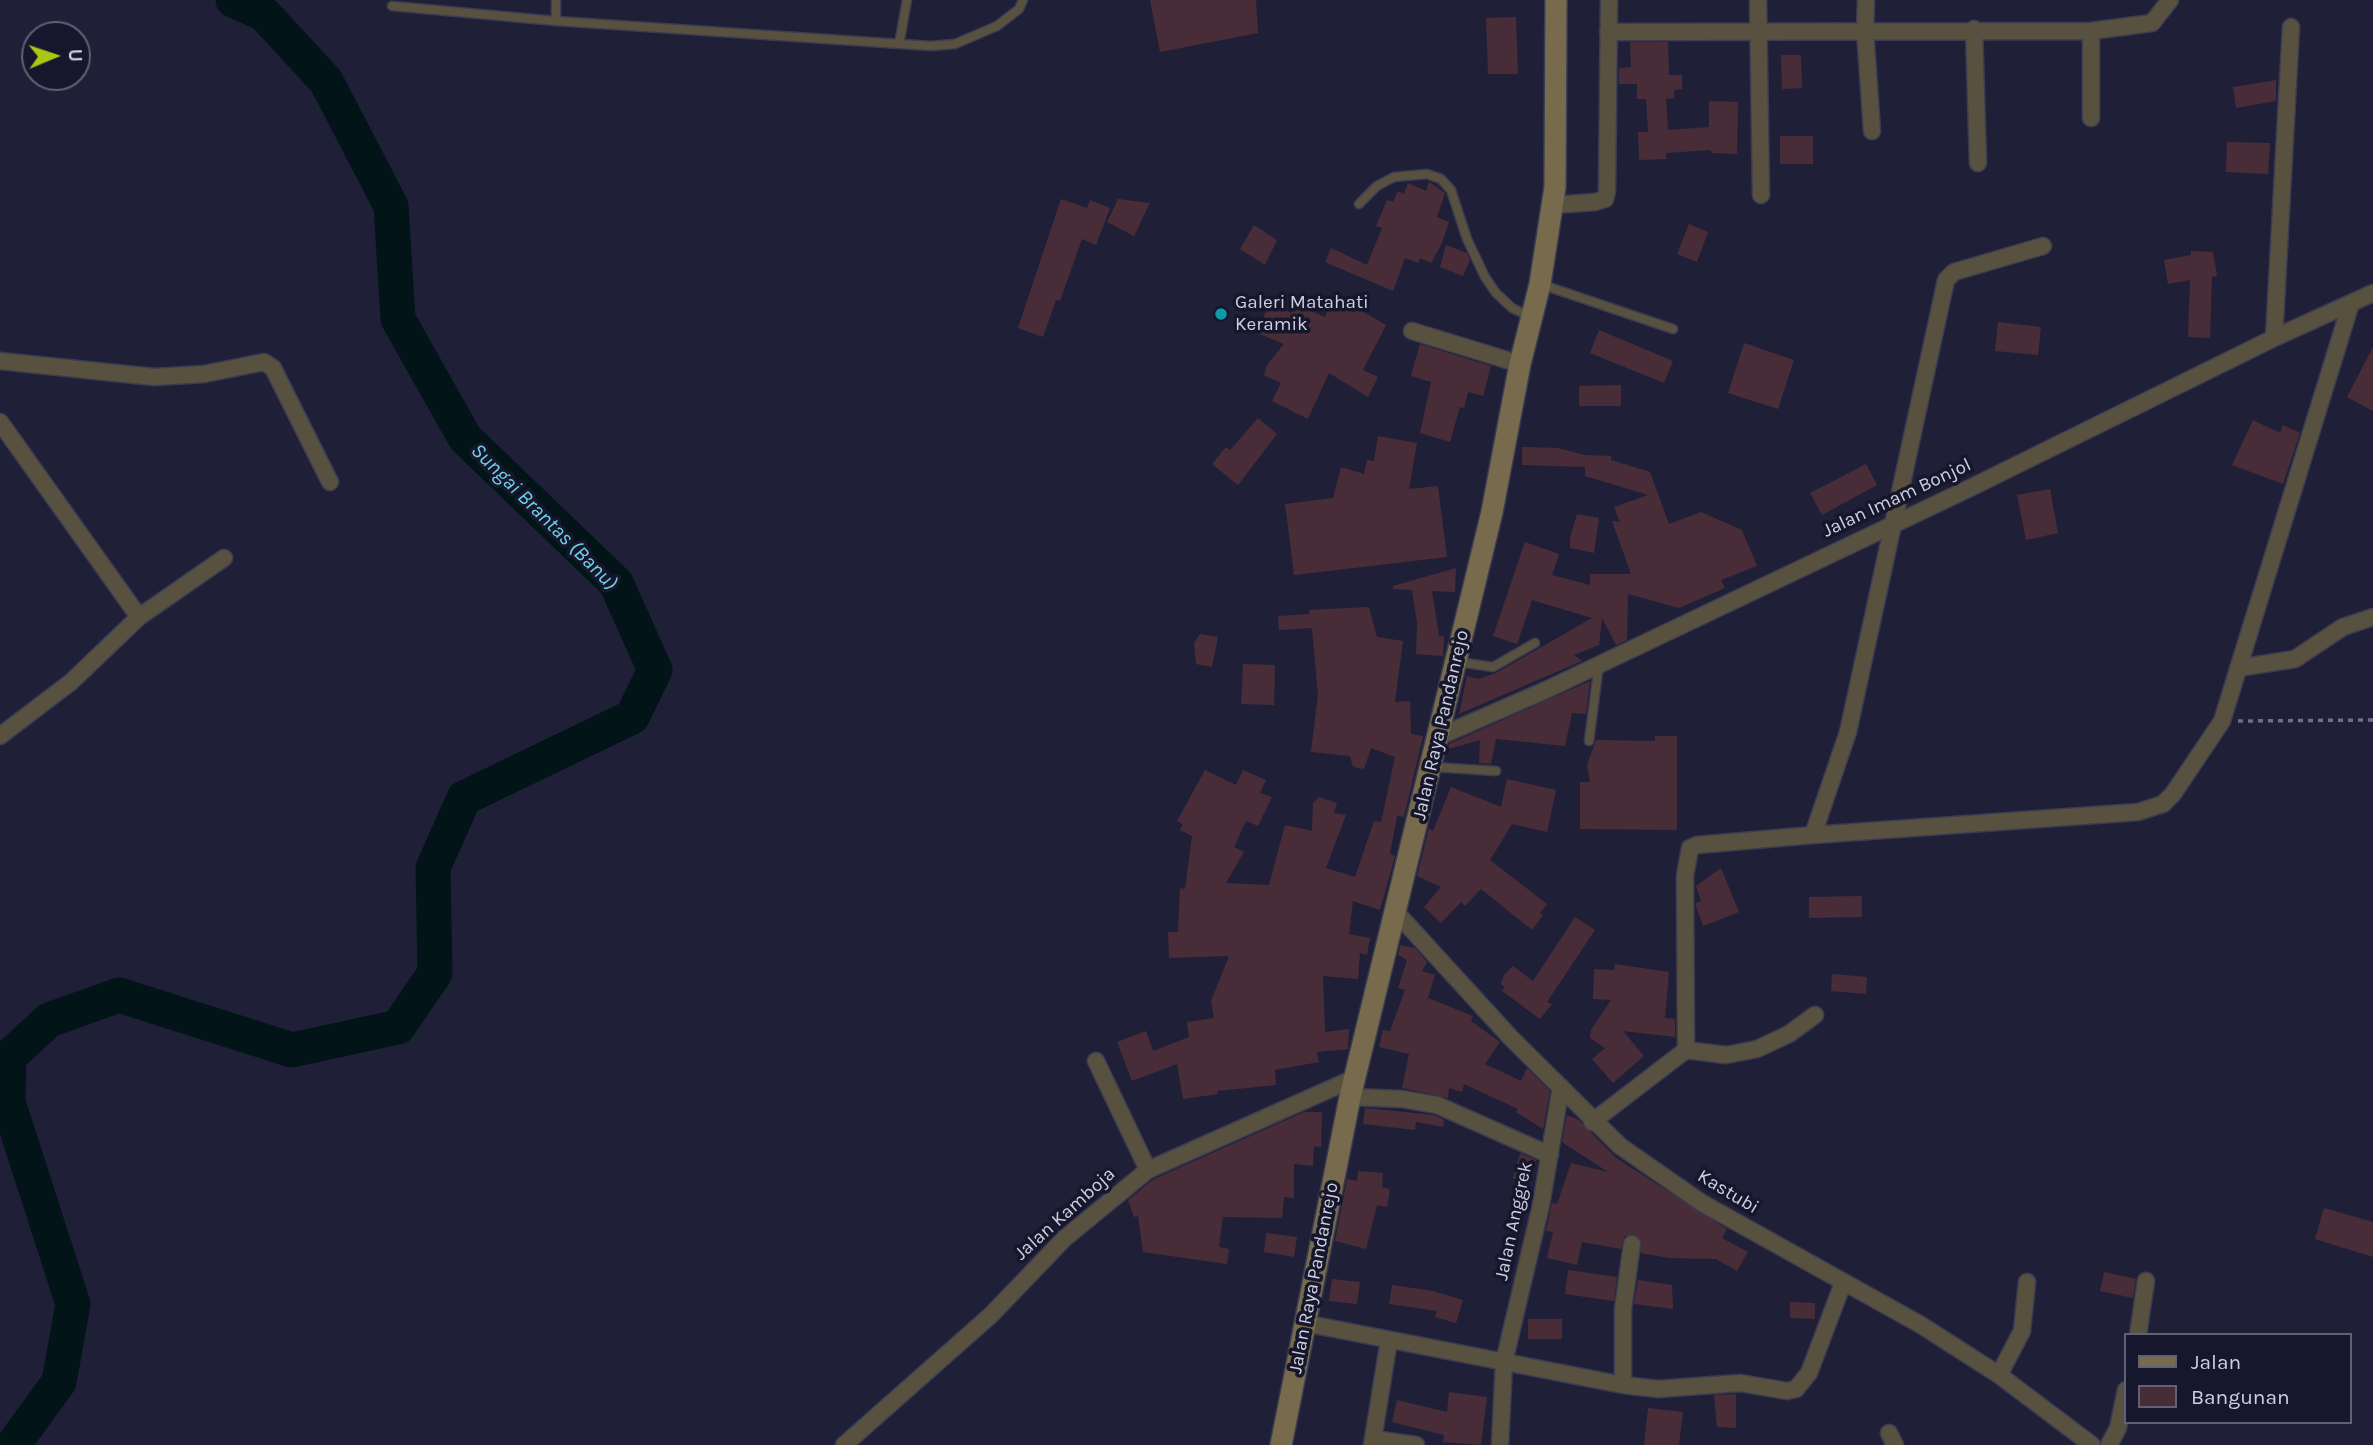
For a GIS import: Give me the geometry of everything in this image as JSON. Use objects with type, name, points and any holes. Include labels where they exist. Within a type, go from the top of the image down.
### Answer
[{"type":"main road","name":"Jalan Raya Pandanrejo","points":[[1281,1445],[1354,1087],[1394,910],[1492,512],[1520,364],[1540,284],[1554,205],[1556,0]]},
{"type":"street","points":[[1554,205],[1595,202],[1605,199],[1607,192],[1609,0]]},
{"type":"street","points":[[1758,0],[1760,195]]},
{"type":"street","points":[[1866,0],[1864,30],[1872,131]]},
{"type":"street","points":[[1608,32],[1758,29],[2091,31],[2151,23],[2170,0]]},
{"type":"street","points":[[2274,338],[2291,27]]},
{"type":"street","points":[[1974,29],[1978,163]]},
{"type":"street","points":[[2091,31],[2091,118]]},
{"type":"street","points":[[1813,835],[1848,732],[1946,280],[1954,272],[2043,246]]},
{"type":"street","name":"Jalan Imam Bonjol","points":[[1438,737],[1546,690],[2274,338],[2373,293]]},
{"type":"street","points":[[1686,1050],[1685,876],[1690,848],[1697,845],[1813,835],[2152,809],[2173,794],[2222,721],[2351,303]]},
{"type":"street","points":[[1412,331],[1520,364]]},
{"type":"street","points":[[0,361],[155,377],[205,374],[264,362],[273,368],[330,482]]},
{"type":"street","points":[[0,422],[139,617]]},
{"type":"street","points":[[0,736],[71,681],[139,617],[224,558]]},
{"type":"street","points":[[2238,668],[2295,659],[2343,626],[2373,617]]},
{"type":"street","name":"Kastubi","points":[[1394,910],[1511,1038],[1592,1122],[1619,1146],[1702,1203],[1921,1325],[1999,1375],[2092,1445]]},
{"type":"street","points":[[1592,1122],[1686,1050],[1726,1055],[1757,1049],[1796,1030],[1815,1015]]},
{"type":"street","points":[[1096,1061],[1148,1170]]},
{"type":"street","points":[[1354,1087],[1437,1105],[1550,1155]]},
{"type":"street","name":"Jalan Kamboja","points":[[844,1445],[991,1315],[1065,1238],[1148,1170],[1354,1087]]},
{"type":"street","name":"Jalan Anggrek","points":[[1500,1445],[1504,1363],[1541,1205],[1561,1087]]},
{"type":"street","points":[[1623,1385],[1623,1309],[1632,1244]]},
{"type":"street","points":[[2138,1333],[2146,1281]]},
{"type":"street","points":[[1999,1375],[2022,1331],[2027,1282]]},
{"type":"street","points":[[1304,1323],[1623,1385],[1658,1389],[1740,1383],[1787,1391],[1796,1389],[1809,1373],[1843,1283]]},
{"type":"street","points":[[1390,1339],[1373,1442],[1416,1445]]},
{"type":"street","points":[[2109,1445],[2118,1428],[2124,1400]]},
{"type":"lane","points":[[556,0],[556,21]]},
{"type":"lane","points":[[899,44],[907,0]]},
{"type":"lane","points":[[392,6],[556,21],[899,44],[955,44],[997,26],[1019,9],[1023,0]]},
{"type":"lane","points":[[1359,204],[1377,186],[1394,177],[1427,174],[1441,179],[1451,190],[1474,258],[1496,293],[1512,308],[1532,317]]},
{"type":"lane","points":[[1540,284],[1673,329]]},
{"type":"lane","points":[[1456,662],[1493,667],[1535,643]]},
{"type":"lane","points":[[1589,741],[1600,662]]},
{"type":"lane","points":[[1431,767],[1496,771]]},
{"type":"path","points":[[2222,721],[2373,720]]},
{"type":"building","points":[[1150,0],[1256,0],[1258,33],[1160,52]]},
{"type":"building","points":[[1516,17],[1518,74],[1488,74],[1486,18]]},
{"type":"building","points":[[1630,42],[1668,42],[1669,75],[1682,75],[1682,89],[1674,90],[1674,98],[1666,99],[1668,130],[1709,127],[1709,101],[1738,102],[1737,154],[1711,153],[1711,150],[1666,153],[1666,159],[1639,160],[1638,132],[1648,132],[1646,99],[1637,99],[1637,84],[1619,84],[1619,68],[1631,67]]},
{"type":"building","points":[[1781,55],[1801,55],[1802,88],[1782,89]]},
{"type":"building","points":[[2276,80],[2276,101],[2236,108],[2233,87]]},
{"type":"building","points":[[1780,136],[1813,136],[1813,164],[1780,164]]},
{"type":"building","points":[[2227,142],[2270,143],[2268,174],[2226,172]]},
{"type":"building","points":[[1429,182],[1445,193],[1437,217],[1449,222],[1431,263],[1420,258],[1418,263],[1405,258],[1393,291],[1325,262],[1331,248],[1367,265],[1382,228],[1376,226],[1387,200],[1393,202],[1398,191],[1404,194],[1408,183],[1426,191]]},
{"type":"building","points":[[1061,199],[1087,208],[1090,200],[1110,208],[1096,245],[1082,239],[1060,301],[1056,300],[1043,337],[1018,328]]},
{"type":"building","points":[[1118,199],[1150,203],[1134,236],[1107,222]]},
{"type":"building","points":[[1689,224],[1708,232],[1697,262],[1677,254]]},
{"type":"building","points":[[1254,225],[1277,240],[1265,265],[1240,249]]},
{"type":"building","points":[[1446,245],[1467,253],[1470,260],[1463,276],[1440,267]]},
{"type":"building","points":[[2191,251],[2213,252],[2217,276],[2212,277],[2210,338],[2188,337],[2190,280],[2168,284],[2164,260],[2191,255]]},
{"type":"building","points":[[1269,304],[1291,313],[1294,305],[1299,306],[1325,317],[1330,306],[1349,304],[1386,325],[1363,370],[1378,377],[1368,397],[1329,373],[1308,419],[1272,401],[1281,383],[1264,375],[1267,365],[1284,344],[1257,333]]},
{"type":"building","points":[[1998,322],[2041,327],[2038,355],[1995,351]]},
{"type":"building","points":[[1599,330],[1673,361],[1664,383],[1590,353]]},
{"type":"building","points":[[1744,343],[1794,360],[1778,409],[1728,393]]},
{"type":"building","points":[[1420,344],[1491,366],[1483,396],[1468,392],[1464,408],[1460,407],[1450,442],[1420,433],[1431,382],[1411,376]]},
{"type":"building","points":[[2373,347],[2373,411],[2347,397]]},
{"type":"building","points":[[1621,385],[1621,406],[1579,406],[1579,386]]},
{"type":"building","points":[[1258,418],[1277,434],[1238,485],[1212,464],[1226,447],[1230,450]]},
{"type":"building","points":[[2253,420],[2280,433],[2283,425],[2300,433],[2283,484],[2232,465]]},
{"type":"building","points":[[1378,436],[1417,443],[1409,489],[1438,486],[1447,557],[1294,575],[1285,504],[1333,498],[1341,467],[1364,474],[1367,460],[1374,461]]},
{"type":"building","points":[[1522,447],[1558,448],[1585,455],[1611,456],[1611,460],[1650,472],[1669,524],[1701,512],[1742,530],[1757,566],[1721,580],[1725,588],[1679,608],[1628,594],[1627,640],[1616,645],[1602,618],[1599,645],[1574,655],[1582,661],[1459,714],[1467,676],[1478,679],[1496,673],[1592,618],[1532,600],[1517,644],[1493,636],[1525,542],[1559,554],[1552,575],[1590,585],[1590,574],[1631,574],[1612,521],[1620,522],[1614,507],[1648,495],[1585,476],[1585,467],[1522,465]]},
{"type":"building","points":[[1866,464],[1877,485],[1822,515],[1810,493]]},
{"type":"building","points":[[2050,489],[2058,533],[2026,540],[2017,495]]},
{"type":"building","points":[[1577,514],[1599,518],[1594,553],[1570,548],[1570,537]]},
{"type":"building","points":[[1456,568],[1455,592],[1432,591],[1439,636],[1444,636],[1443,656],[1416,654],[1417,622],[1412,590],[1393,589],[1393,586]]},
{"type":"building","points":[[1369,607],[1377,637],[1403,641],[1395,702],[1410,701],[1411,734],[1423,736],[1404,817],[1397,816],[1390,854],[1395,856],[1380,910],[1353,901],[1349,934],[1370,938],[1367,955],[1360,953],[1358,979],[1323,976],[1325,1032],[1349,1029],[1348,1049],[1317,1052],[1319,1062],[1275,1070],[1276,1085],[1217,1091],[1218,1094],[1183,1099],[1177,1064],[1132,1081],[1117,1042],[1146,1031],[1153,1051],[1189,1037],[1187,1022],[1214,1018],[1211,1001],[1229,956],[1169,958],[1168,932],[1178,932],[1180,888],[1185,889],[1192,836],[1180,830],[1183,824],[1177,821],[1205,770],[1236,785],[1243,770],[1266,780],[1260,793],[1272,797],[1258,826],[1246,821],[1234,847],[1244,852],[1226,883],[1269,885],[1285,825],[1312,831],[1313,803],[1319,797],[1337,803],[1334,813],[1346,815],[1326,868],[1355,877],[1374,821],[1381,822],[1395,757],[1371,748],[1364,769],[1353,767],[1350,756],[1311,752],[1318,695],[1312,628],[1279,630],[1278,616],[1309,614],[1309,610]]},
{"type":"building","points":[[1200,634],[1218,637],[1212,667],[1196,664],[1194,643]]},
{"type":"building","points":[[1243,664],[1275,665],[1274,705],[1241,704]]},
{"type":"building","points":[[1590,681],[1586,714],[1572,713],[1565,746],[1496,739],[1491,764],[1479,763],[1480,740],[1448,749],[1449,744]]},
{"type":"building","points":[[1655,736],[1677,736],[1677,830],[1580,829],[1580,782],[1590,782],[1587,765],[1596,740],[1655,741]]},
{"type":"building","points":[[1507,779],[1556,790],[1547,832],[1512,824],[1490,860],[1547,904],[1540,913],[1543,915],[1532,930],[1481,889],[1465,906],[1461,902],[1441,923],[1424,907],[1441,887],[1417,876],[1429,828],[1433,831],[1451,787],[1501,807]]},
{"type":"building","points":[[1721,868],[1739,912],[1703,926],[1696,906],[1696,903],[1701,901],[1696,886]]},
{"type":"building","points":[[1862,896],[1862,917],[1809,918],[1809,897]]},
{"type":"building","points":[[1575,917],[1595,930],[1547,1002],[1552,1004],[1540,1019],[1502,991],[1505,987],[1501,984],[1504,975],[1513,966],[1533,981]]},
{"type":"building","points":[[1400,945],[1415,948],[1427,962],[1422,971],[1435,975],[1428,998],[1473,1016],[1471,1021],[1500,1042],[1485,1064],[1521,1081],[1527,1068],[1550,1091],[1543,1129],[1516,1112],[1518,1109],[1464,1084],[1462,1092],[1449,1088],[1448,1098],[1402,1088],[1409,1054],[1379,1047],[1383,1030],[1390,1031],[1405,990],[1398,988],[1407,960],[1398,955]]},
{"type":"building","points":[[1615,964],[1669,972],[1665,1018],[1675,1019],[1675,1037],[1623,1031],[1644,1056],[1613,1083],[1592,1059],[1605,1048],[1590,1038],[1591,1030],[1611,1000],[1593,999],[1594,969],[1614,970]]},
{"type":"building","points":[[1832,974],[1867,977],[1866,994],[1831,991]]},
{"type":"building","points":[[1365,1108],[1434,1115],[1444,1120],[1443,1127],[1416,1122],[1415,1130],[1363,1124]]},
{"type":"building","points":[[1304,1112],[1322,1112],[1321,1147],[1314,1146],[1313,1166],[1294,1164],[1294,1198],[1284,1197],[1282,1218],[1223,1217],[1219,1247],[1229,1249],[1227,1264],[1143,1252],[1138,1216],[1134,1217],[1128,1200],[1154,1179]]},
{"type":"building","points":[[1567,1115],[1579,1120],[1616,1158],[1727,1229],[1722,1238],[1748,1252],[1737,1271],[1716,1259],[1669,1258],[1641,1253],[1641,1239],[1633,1234],[1624,1237],[1621,1249],[1582,1242],[1577,1265],[1547,1258],[1553,1232],[1546,1231],[1552,1203],[1557,1204],[1571,1163],[1608,1172],[1562,1142]]},
{"type":"building","points":[[1520,1153],[1536,1160],[1531,1182],[1513,1178]]},
{"type":"building","points":[[1358,1171],[1383,1173],[1382,1187],[1390,1189],[1387,1207],[1377,1205],[1366,1249],[1335,1241],[1347,1179],[1357,1181]]},
{"type":"building","points":[[2324,1208],[2373,1222],[2373,1257],[2315,1239]]},
{"type":"building","points":[[1266,1233],[1297,1237],[1294,1257],[1264,1252]]},
{"type":"building","points":[[1568,1270],[1617,1277],[1614,1301],[1565,1294]]},
{"type":"building","points":[[2104,1272],[2136,1279],[2133,1298],[2100,1291]]},
{"type":"building","points":[[1332,1279],[1360,1282],[1357,1304],[1329,1301]]},
{"type":"building","points":[[1638,1280],[1672,1285],[1673,1309],[1634,1304]]},
{"type":"building","points":[[1392,1285],[1433,1291],[1463,1300],[1456,1323],[1435,1317],[1437,1311],[1389,1304]]},
{"type":"building","points":[[1790,1302],[1815,1303],[1815,1319],[1790,1318]]},
{"type":"building","points":[[1528,1319],[1562,1319],[1562,1339],[1528,1339]]},
{"type":"building","points":[[1449,1392],[1487,1397],[1481,1445],[1443,1442],[1444,1435],[1392,1422],[1397,1400],[1447,1412]]},
{"type":"building","points":[[1736,1394],[1736,1428],[1717,1427],[1714,1395]]},
{"type":"building","points":[[1648,1408],[1683,1412],[1679,1445],[1644,1445]]},
{"type":"waterway","name":"Sungai Brantas (Banu)","points":[[13,1445],[59,1382],[73,1304],[8,1102],[9,1057],[49,1020],[119,995],[292,1050],[398,1027],[435,973],[433,868],[464,798],[632,717],[655,670],[616,583],[465,438],[398,319],[391,206],[326,81],[264,14],[233,0]]},
{"type":"place","name":"Galeri Matahati Keramik","points":[[1221,314]]}]
